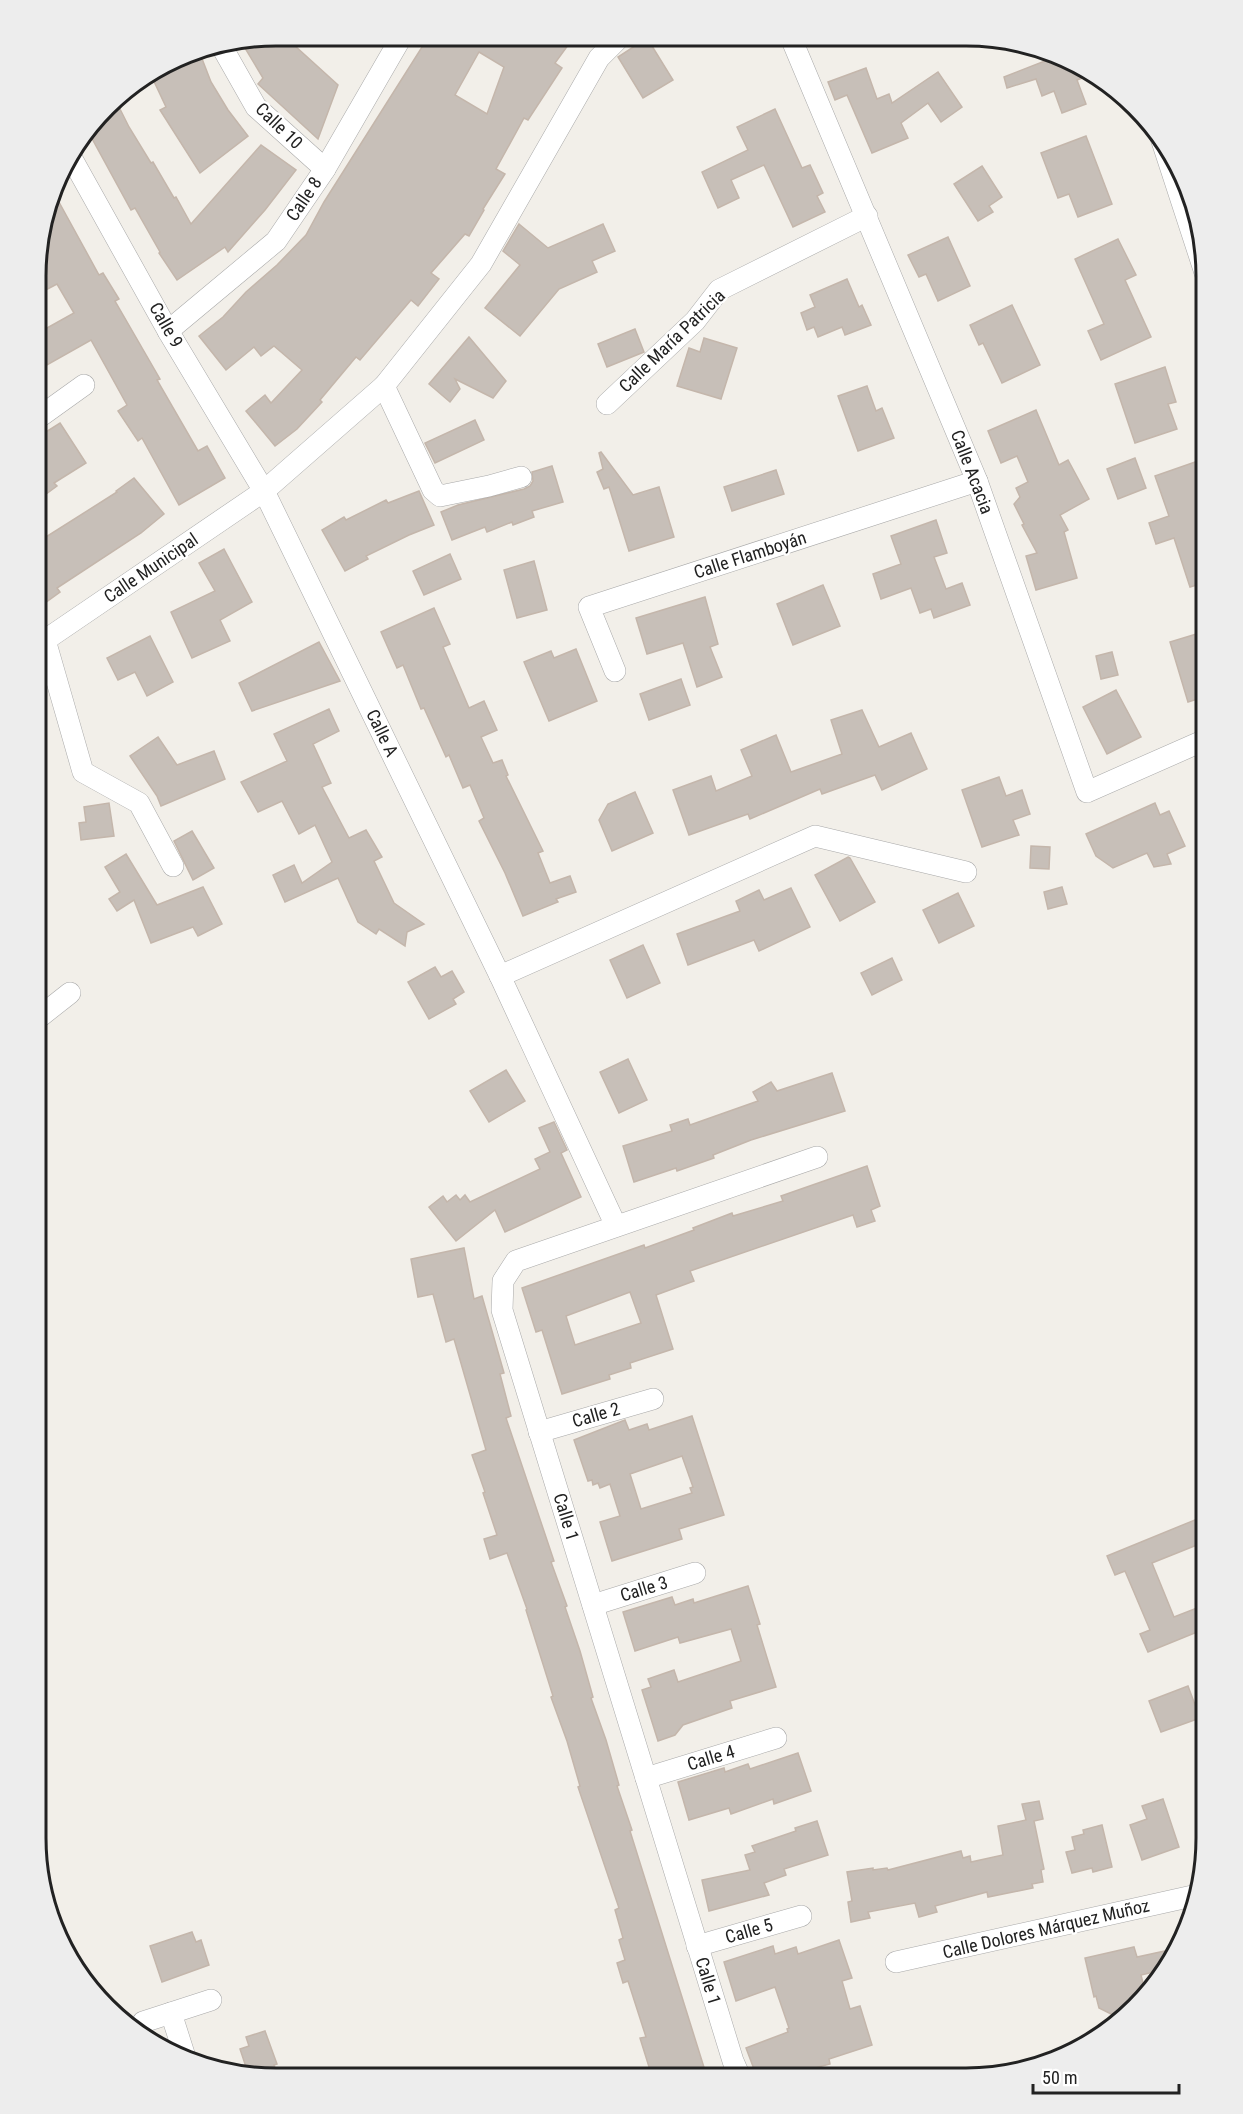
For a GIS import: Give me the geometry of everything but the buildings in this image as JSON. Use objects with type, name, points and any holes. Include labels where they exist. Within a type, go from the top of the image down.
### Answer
[{"type":"street","name":"Calle 8","points":[[168,331],[276,241],[325,169],[396,46]]},
{"type":"street","name":"Calle Municipal","points":[[46,640],[264,491],[384,386],[481,264],[599,58],[611,46]]},
{"type":"street","name":"Calle Acacia","points":[[794,46],[977,481],[1087,792],[1196,744]]},
{"type":"street","name":"Calle 10","points":[[225,52],[256,107],[325,169]]},
{"type":"street","name":"Calle 9","points":[[75,165],[168,331],[264,491]]},
{"type":"street","points":[[1173,175],[1193,235]]},
{"type":"street","name":"Calle María Patricia","points":[[607,404],[695,321],[719,290],[867,216]]},
{"type":"street","points":[[46,412],[84,386]]},
{"type":"street","points":[[384,386],[433,490],[440,496],[521,477]]},
{"type":"street","name":"Calle Flamboyán","points":[[615,671],[589,607],[977,481]]},
{"type":"street","name":"Calle A","points":[[264,491],[500,976],[616,1226]]},
{"type":"street","points":[[46,658],[83,772],[139,803],[173,866]]},
{"type":"street","points":[[500,976],[815,836],[966,872]]},
{"type":"street","points":[[46,1006],[70,993]]},
{"type":"street","name":"Calle 1","points":[[736,2068],[502,1310],[503,1281],[516,1261],[817,1157]]},
{"type":"street","name":"Calle 2","points":[[539,1432],[653,1399]]},
{"type":"street","name":"Calle 3","points":[[593,1605],[695,1573]]},
{"type":"street","name":"Calle 4","points":[[646,1778],[777,1738]]},
{"type":"street","name":"Calle Dolores Márquez Muñoz","points":[[896,1962],[1189,1897]]},
{"type":"street","name":"Calle 5","points":[[697,1946],[801,1916]]},
{"type":"street","points":[[143,2022],[211,2000]]},
{"type":"street","points":[[171,2013],[182,2047]]}]
